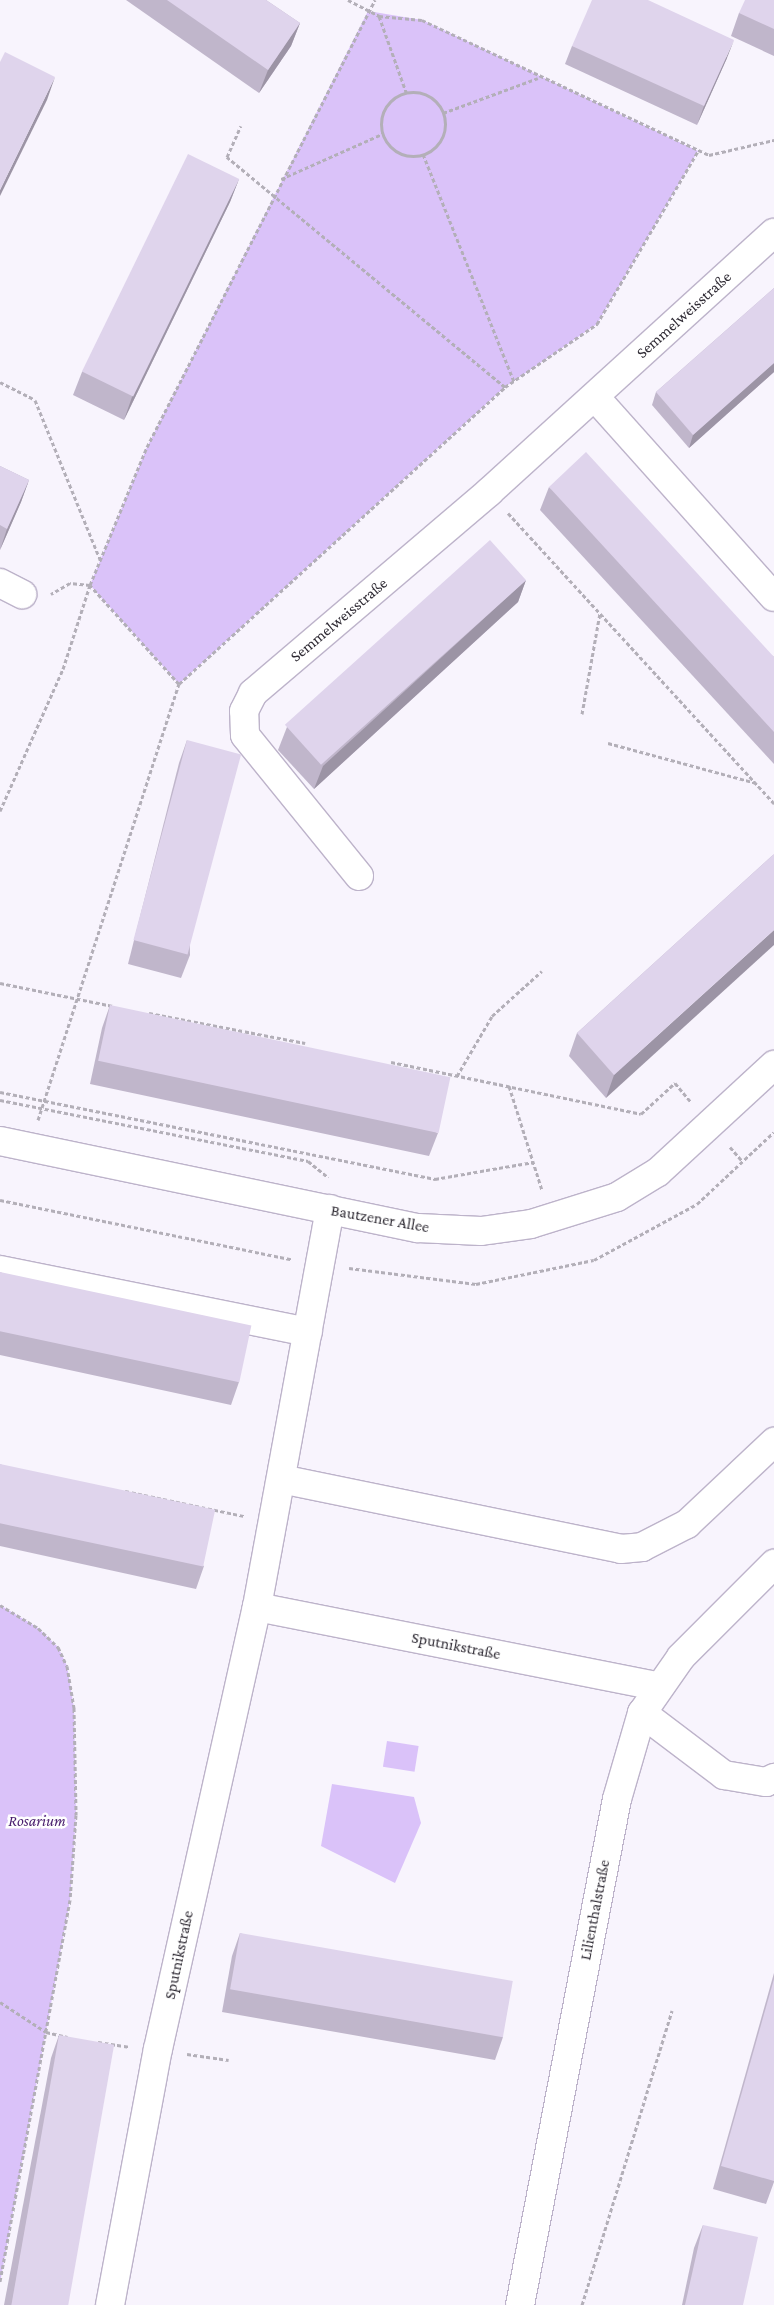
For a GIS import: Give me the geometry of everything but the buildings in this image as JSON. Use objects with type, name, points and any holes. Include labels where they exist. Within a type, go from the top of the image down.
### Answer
[{"type":"street","name":"Semmelweisstraße","points":[[359,876],[255,751],[245,735],[244,711],[253,694],[490,492],[774,233]]},
{"type":"street","points":[[595,397],[774,598]]},
{"type":"street","name":"Bautzener Allee","points":[[0,1141],[418,1228],[481,1231],[531,1224],[617,1197],[658,1172],[772,1071]]},
{"type":"street","name":"Sputnikstraße","points":[[110,2305],[158,2050],[274,1522],[330,1210]]},
{"type":"street","points":[[0,1270],[308,1332]]},
{"type":"street","points":[[281,1479],[621,1549],[642,1547],[687,1524],[774,1442]]},
{"type":"street","name":"Lilienthalstraße","points":[[520,2305],[615,1808],[642,1713],[656,1686],[774,1564]]},
{"type":"street","name":"Sputnikstraße","points":[[256,1606],[656,1686]]},
{"type":"street","points":[[642,1713],[724,1775],[766,1782],[774,1778]]},
{"type":"path","points":[[348,0],[379,16],[422,20],[539,78],[698,151],[720,156],[774,140]]},
{"type":"path","points":[[0,812],[63,669],[90,585],[147,447],[280,179],[375,0]]},
{"type":"path","points":[[379,16],[406,92]]},
{"type":"path","points":[[443,113],[539,78]]},
{"type":"path","points":[[406,92],[432,98],[443,113],[441,138],[423,154],[403,155],[382,134],[382,113],[395,96],[406,92]]},
{"type":"path","points":[[240,126],[226,157],[271,197],[505,387]]},
{"type":"path","points":[[280,179],[382,134]]},
{"type":"path","points":[[30,1147],[179,684],[505,387],[597,324],[698,151]]},
{"type":"path","points":[[423,154],[514,381]]},
{"type":"path","points":[[0,382],[35,400],[100,560]]},
{"type":"path","points":[[490,492],[774,802]]},
{"type":"path","points":[[11,588],[46,597],[70,583],[90,585],[179,684]]},
{"type":"path","points":[[582,714],[600,613]]},
{"type":"path","points":[[608,744],[756,783]]},
{"type":"path","points":[[457,1076],[492,1016],[542,971]]},
{"type":"path","points":[[0,983],[116,1007]]},
{"type":"path","points":[[144,1012],[305,1043]]},
{"type":"path","points":[[391,1062],[641,1114],[675,1083],[742,1161]]},
{"type":"path","points":[[509,1086],[543,1192],[534,1194]]},
{"type":"path","points":[[0,1092],[435,1179],[533,1162]]},
{"type":"path","points":[[0,1100],[308,1161],[334,1183]]},
{"type":"path","points":[[117,1490],[274,1522]]},
{"type":"path","points":[[0,1605],[38,1628],[58,1648],[67,1666],[74,1708],[74,1865],[46,2032],[0,2283]]},
{"type":"path","points":[[0,2002],[46,2032],[71,2038]]},
{"type":"path","points":[[582,2305],[672,2010]]},
{"type":"path","points":[[89,2041],[229,2060]]},
{"type":"green space","points":[[368,11],[422,20],[698,151],[597,324],[505,387],[179,684],[90,585],[147,447]]},
{"type":"green space","name":"Rosarium","points":[[0,1605],[38,1628],[58,1647],[67,1666],[74,1708],[76,1815],[70,1900],[0,2283]]},
{"type":"green space","points":[[387,1741],[419,1746],[415,1772],[383,1767]]},
{"type":"green space","points":[[332,1784],[414,1797],[421,1823],[395,1883],[321,1846]]}]
